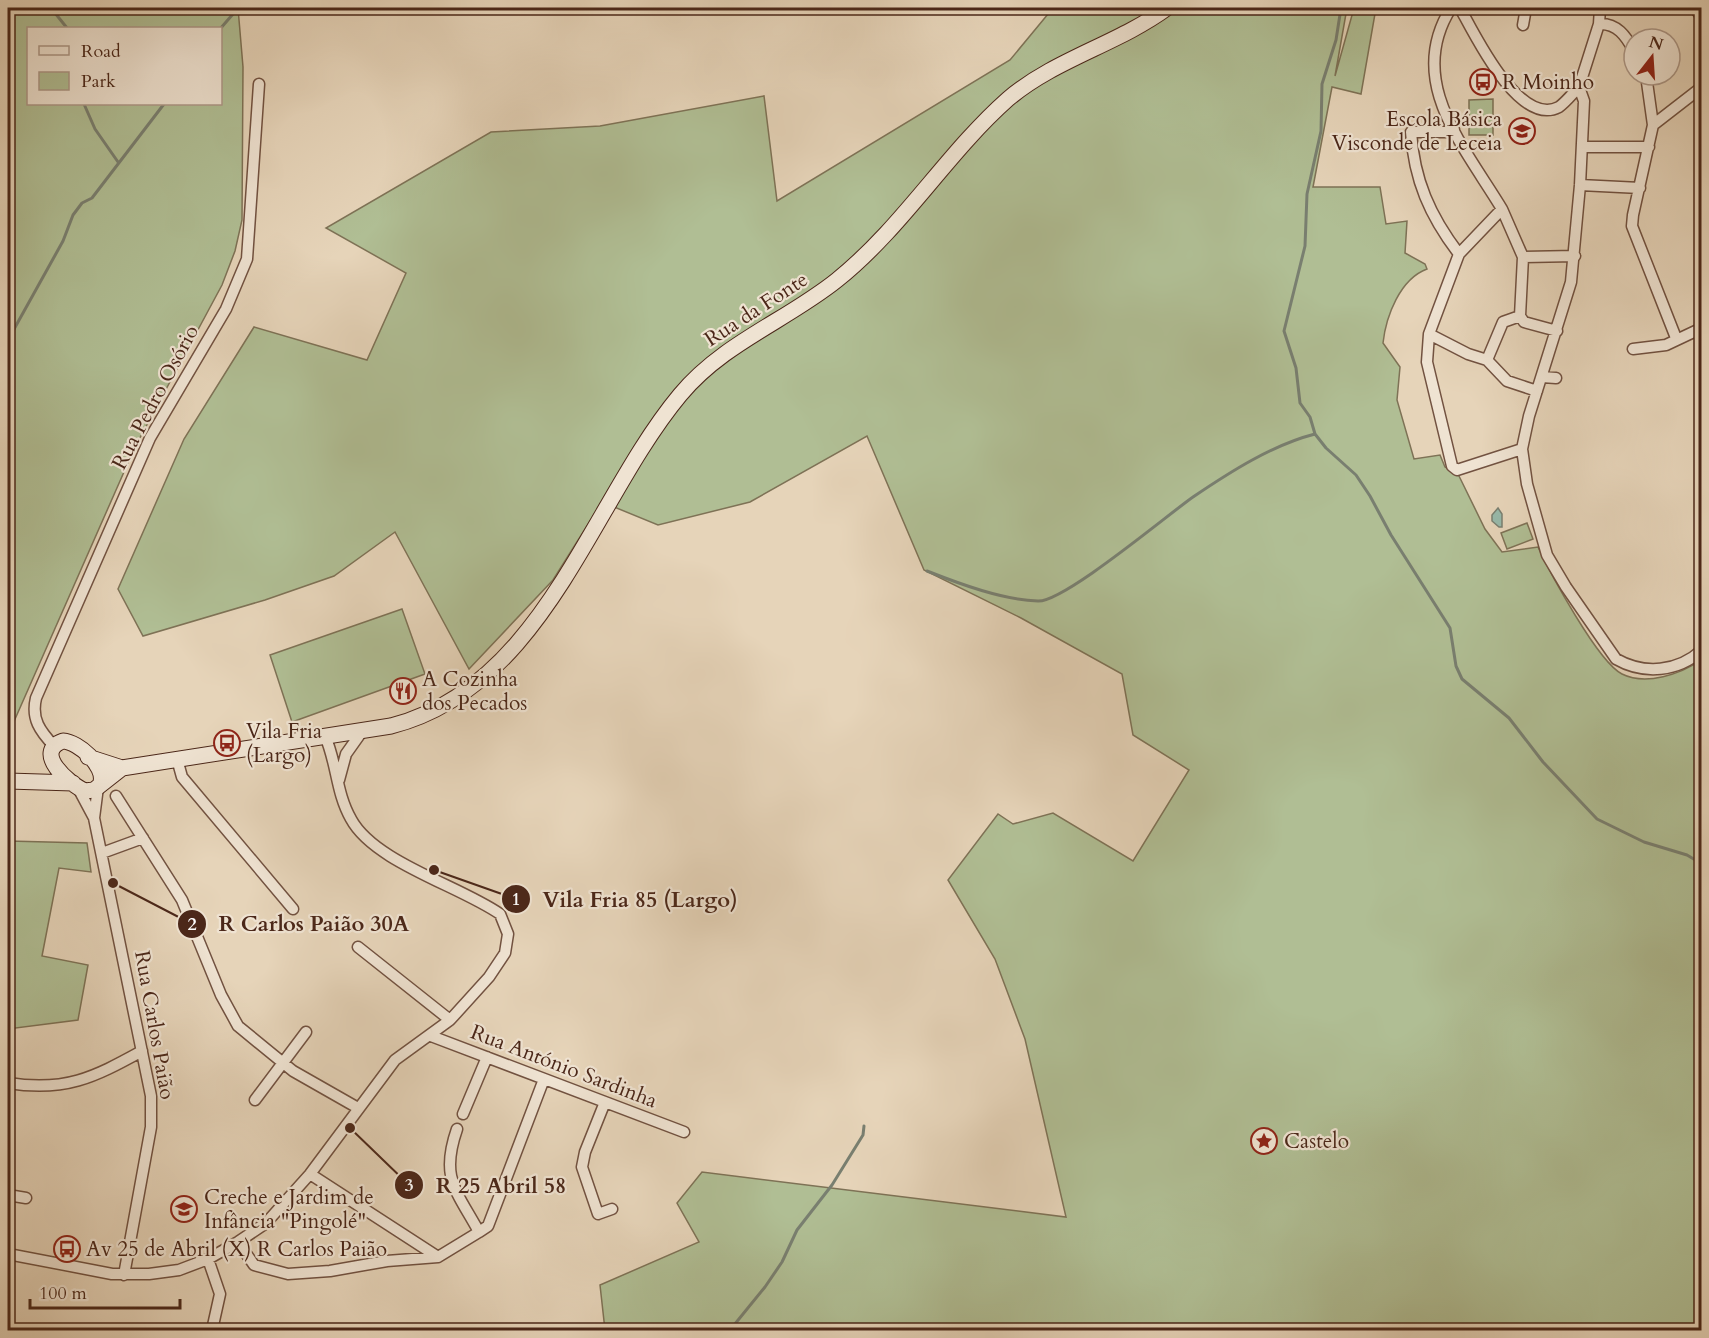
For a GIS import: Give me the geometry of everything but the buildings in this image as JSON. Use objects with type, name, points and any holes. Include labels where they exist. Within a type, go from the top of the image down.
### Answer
[{"type":"main road","name":"Rua da Fonte","points":[[123,768],[407,722],[434,711],[464,692],[504,655],[538,617],[560,586],[661,419],[706,368],[751,335],[820,293],[864,257],[901,219],[981,127],[1019,91],[1062,64],[1127,34],[1167,8]]},
{"type":"main road","points":[[25,780],[41,770],[63,741],[71,742],[101,770],[100,784]]},
{"type":"main road","points":[[52,753],[75,785]]},
{"type":"main road","points":[[88,757],[123,768]]},
{"type":"main road","points":[[8,781],[25,780],[75,785],[89,791],[123,768]]},
{"type":"street","points":[[1451,8],[1438,33],[1433,60],[1438,97],[1454,130],[1502,209],[1523,257],[1520,316],[1524,322],[1557,331]]},
{"type":"street","points":[[1460,8],[1497,74],[1512,89],[1535,106],[1547,109],[1559,106],[1579,87],[1599,24],[1600,8]]},
{"type":"street","points":[[1523,25],[1526,8]]},
{"type":"street","points":[[1695,8],[1701,18]]},
{"type":"street","points":[[1599,24],[1612,25],[1622,32]]},
{"type":"street","name":"Rua Pedro Osório","points":[[52,753],[34,717],[36,698],[150,438],[226,309],[247,259],[259,84]]},
{"type":"street","points":[[1579,87],[1584,101],[1575,256],[1571,282],[1537,391],[1522,449],[1527,484],[1547,555],[1566,587],[1616,659],[1629,666],[1648,670],[1674,667],[1701,650]]},
{"type":"street","points":[[1648,87],[1653,125],[1632,226],[1676,338]]},
{"type":"street","points":[[1653,125],[1701,87]]},
{"type":"street","points":[[1454,130],[1450,132],[1411,132],[1419,186],[1438,225],[1459,254]]},
{"type":"street","points":[[1582,147],[1649,147]]},
{"type":"street","points":[[1580,185],[1640,188]]},
{"type":"street","points":[[1502,209],[1459,254],[1429,334],[1427,362],[1452,466],[1457,470],[1522,449]]},
{"type":"street","points":[[1523,257],[1575,256]]},
{"type":"street","points":[[1487,360],[1503,322],[1520,316]]},
{"type":"street","points":[[1633,349],[1666,345],[1676,338],[1701,328]]},
{"type":"street","points":[[1429,334],[1487,360],[1507,381],[1537,391]]},
{"type":"street","points":[[1542,377],[1556,378]]},
{"type":"street","points":[[338,789],[346,754],[363,730]]},
{"type":"street","points":[[8,1254],[124,1275],[179,1270],[208,1259],[238,1242],[266,1223],[309,1174],[395,1060],[450,1020],[489,977],[506,953],[508,934],[501,915],[368,841],[351,820],[338,789],[331,750],[325,736]]},
{"type":"street","points":[[177,759],[182,777],[293,909]]},
{"type":"street","name":"Rua Carlos Paião","points":[[94,818],[100,784]]},
{"type":"street","name":"Rua Carlos Paião","points":[[75,785],[94,818],[151,1096],[151,1127],[124,1275]]},
{"type":"street","points":[[116,796],[182,900],[233,1019],[283,1063],[307,1080],[358,1108]]},
{"type":"street","points":[[102,853],[143,838]]},
{"type":"street","points":[[358,947],[450,1020]]},
{"type":"street","points":[[255,1100],[306,1032]]},
{"type":"street","name":"Rua António Sardinha","points":[[431,1036],[684,1132]]},
{"type":"street","points":[[8,1083],[60,1085],[96,1076],[142,1051]]},
{"type":"street","points":[[463,1114],[487,1058]]},
{"type":"street","points":[[238,1242],[254,1265],[288,1274],[438,1257],[488,1227],[544,1079]]},
{"type":"street","points":[[605,1102],[585,1152],[582,1167],[598,1214],[612,1209]]},
{"type":"street","points":[[457,1129],[448,1159],[449,1173],[479,1232]]},
{"type":"street","points":[[309,1174],[438,1257]]},
{"type":"street","points":[[8,1195],[26,1198]]},
{"type":"street","points":[[208,1259],[220,1294],[212,1330]]},
{"type":"green space","points":[[8,8],[238,8],[243,67],[242,220],[235,251],[222,285],[135,447],[8,735]]},
{"type":"green space","points":[[1053,8],[1347,8],[1335,76],[1354,8],[1376,8],[1361,94],[1332,87],[1313,187],[1380,187],[1386,224],[1407,221],[1405,253],[1425,264],[1427,269],[1409,281],[1396,300],[1387,321],[1383,343],[1400,367],[1397,400],[1414,459],[1440,455],[1445,467],[1458,474],[1485,529],[1502,552],[1538,547],[1588,635],[1600,653],[1622,674],[1652,679],[1674,674],[1701,660],[1701,1330],[605,1330],[600,1285],[699,1242],[677,1203],[702,1172],[1066,1217],[1025,1039],[995,959],[948,880],[998,814],[1013,824],[1053,813],[1133,861],[1189,770],[1133,735],[1122,674],[1021,618],[924,570],[867,436],[750,502],[658,525],[602,502],[553,580],[469,669],[395,532],[334,576],[265,600],[143,636],[118,589],[184,439],[254,327],[367,360],[406,273],[326,228],[491,132],[600,126],[764,96],[777,201],[1010,60]]},
{"type":"green space","points":[[1493,99],[1493,135],[1469,135],[1469,100]]},
{"type":"green space","points":[[1527,523],[1533,539],[1507,549],[1501,533]]},
{"type":"green space","points":[[402,609],[425,674],[292,722],[270,655]]},
{"type":"green space","points":[[8,841],[87,843],[91,872],[59,868],[42,956],[88,965],[78,1020],[8,1029]]},
{"type":"shaded area","points":[[1498,508],[1502,514],[1502,527],[1492,521],[1492,515]]},
{"type":"waterway","points":[[51,8],[66,27]]},
{"type":"waterway","points":[[222,27],[233,14],[244,8]]},
{"type":"waterway","points":[[1341,8],[1336,40],[1322,84],[1321,131],[1307,194],[1305,246],[1284,331],[1296,368],[1300,403],[1310,417],[1315,434],[1326,448],[1356,475],[1450,628],[1456,666],[1462,679],[1509,718],[1543,762],[1597,819],[1644,842],[1687,855],[1702,864]]},
{"type":"waterway","points":[[84,105],[95,129],[118,162]]},
{"type":"waterway","points":[[8,340],[63,241],[73,215],[82,203],[92,198],[163,105]]},
{"type":"waterway","points":[[927,571],[967,586],[1011,598],[1038,601],[1051,598],[1091,574],[1193,497],[1222,478],[1267,452],[1315,434]]},
{"type":"waterway","points":[[730,1330],[782,1262],[797,1230],[832,1185],[863,1135],[864,1126]]},
{"type":"place","name":"R Moinho","points":[[1483,82]]},
{"type":"place","name":"Escola Básica Visconde de Leceia","points":[[1522,131]]},
{"type":"place","name":"A Cozinha dos Pecados","points":[[403,691]]},
{"type":"place","name":"Vila Fria (Largo)","points":[[227,743]]},
{"type":"place","name":"Vila Fria 85 (Largo)","points":[[434,870]]},
{"type":"place","name":"R Carlos Paião 30A","points":[[113,883]]},
{"type":"place","name":"R 25 Abril 58","points":[[350,1128]]},
{"type":"place","name":"Castelo","points":[[1264,1141]]},
{"type":"place","name":"Creche e Jardim de Infância \"Pingolé\"","points":[[184,1209]]},
{"type":"place","name":"Av 25 de Abril (X) R Carlos Paião","points":[[67,1249]]}]
